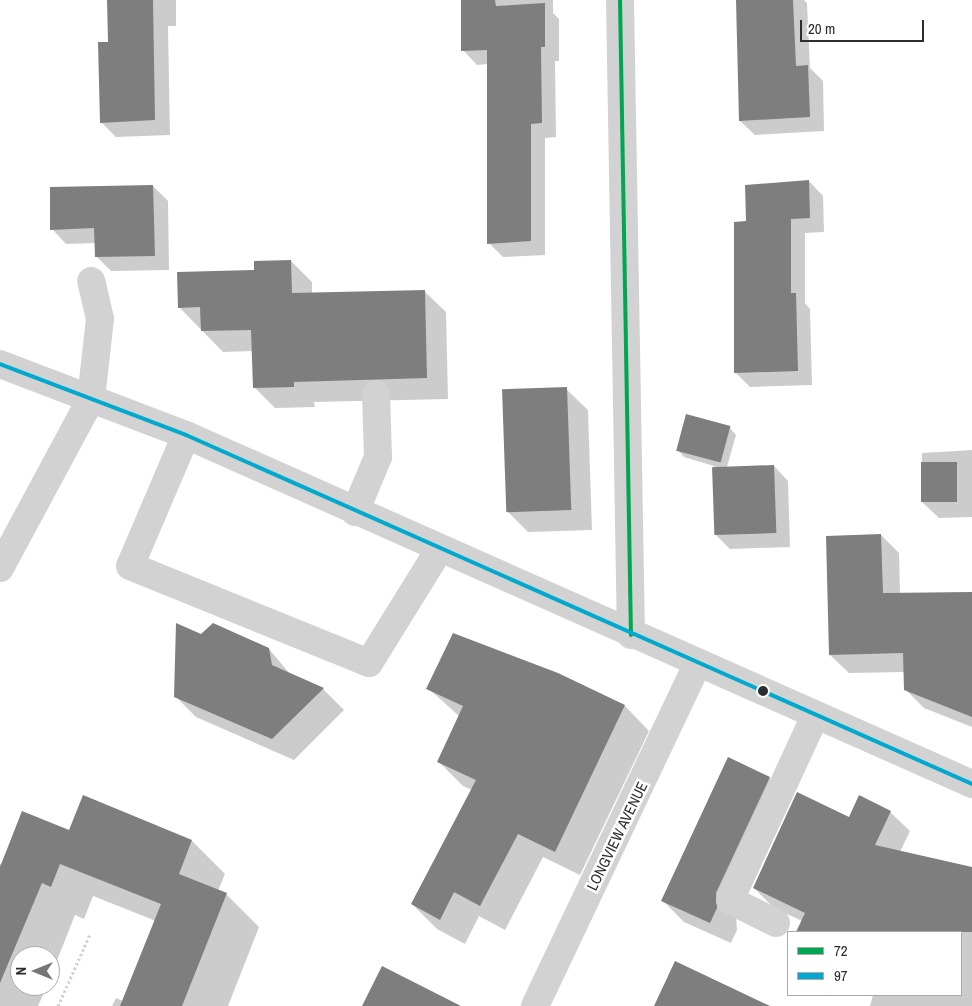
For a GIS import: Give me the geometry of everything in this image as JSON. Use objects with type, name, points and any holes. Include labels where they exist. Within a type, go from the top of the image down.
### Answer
[{"type":"street","points":[[620,0],[632,635]]},
{"type":"street","points":[[0,568],[91,399],[100,319],[91,280]]},
{"type":"street","points":[[0,364],[186,435],[697,665],[972,784]]},
{"type":"street","points":[[355,512],[378,456],[376,394]]},
{"type":"street","points":[[186,435],[130,566],[369,663],[439,550]]},
{"type":"street","name":"LONGVIEW AVENUE","points":[[535,1006],[697,665]]},
{"type":"street","points":[[776,923],[730,900],[815,716]]},
{"type":"path","points":[[58,1006],[90,934]]},
{"type":"building","points":[[107,0],[153,0],[155,120],[100,123],[98,42],[108,42]]},
{"type":"building","points":[[461,0],[495,0],[496,6],[545,3],[545,47],[541,47],[542,123],[531,124],[531,241],[487,244],[487,50],[461,51]]},
{"type":"building","points":[[736,0],[793,0],[796,66],[808,65],[810,117],[739,121]]},
{"type":"building","points":[[809,180],[810,218],[791,219],[791,293],[796,293],[798,371],[734,373],[734,222],[746,221],[745,185]]},
{"type":"building","points":[[153,185],[155,256],[95,257],[94,228],[50,230],[50,187]]},
{"type":"building","points":[[291,260],[292,293],[425,290],[427,378],[294,382],[294,387],[253,388],[251,330],[201,331],[200,307],[178,308],[177,272],[254,270],[254,261]]},
{"type":"building","points":[[567,387],[571,510],[506,512],[502,389]]},
{"type":"building","points":[[686,414],[730,426],[721,463],[676,451]]},
{"type":"building","points":[[921,462],[957,462],[957,502],[921,502]]},
{"type":"building","points":[[774,465],[776,533],[714,535],[712,467]]},
{"type":"building","points":[[881,534],[883,593],[972,592],[972,717],[904,690],[903,653],[829,655],[826,536]]},
{"type":"building","points":[[176,623],[201,634],[213,623],[269,648],[272,665],[324,688],[272,739],[174,697]]},
{"type":"building","points":[[453,633],[558,673],[625,705],[555,852],[518,834],[480,906],[454,892],[440,920],[411,904],[476,780],[437,762],[463,706],[426,689]]},
{"type":"building","points":[[728,757],[770,777],[716,893],[717,908],[710,923],[661,901]]},
{"type":"building","points":[[797,792],[849,817],[859,795],[891,811],[875,845],[972,867],[972,932],[796,931],[805,913],[753,888]]},
{"type":"building","points":[[83,795],[192,840],[179,874],[227,893],[182,1006],[120,1006],[161,904],[60,864],[51,887],[42,883],[16,946],[10,946],[10,959],[0,983],[0,867],[22,811],[69,830]]},
{"type":"building","points":[[675,961],[770,1006],[654,1006]]},
{"type":"building","points":[[382,966],[461,1006],[362,1006]]},
{"type":"transit line","name":"72","points":[[620,0],[631,635]]},
{"type":"transit line","name":"97","points":[[0,364],[186,435],[972,784]]}]
